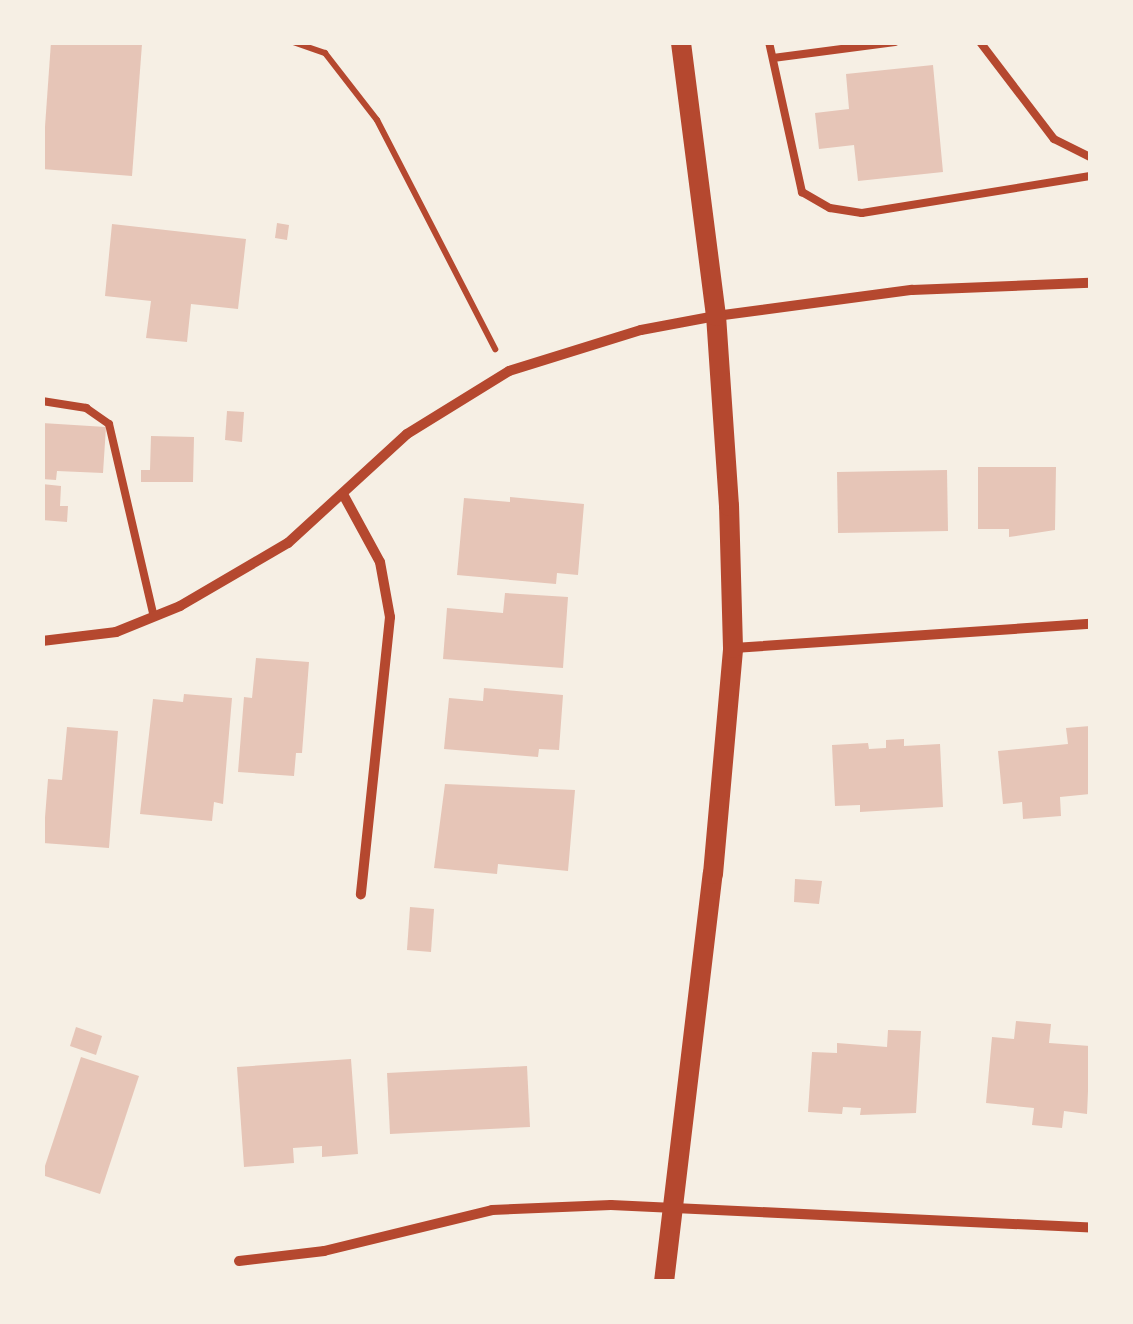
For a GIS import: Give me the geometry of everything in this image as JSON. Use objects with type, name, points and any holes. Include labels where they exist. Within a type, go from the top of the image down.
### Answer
[{"type":"main road","points":[[664,1282],[712,874],[732,648],[729,506],[716,316],[681,42]]},
{"type":"street","points":[[42,641],[116,632],[154,617],[288,543],[344,496],[407,434],[508,371],[640,330],[716,316],[912,290],[1090,283]]},
{"type":"street","points":[[344,496],[380,562],[390,617],[361,894]]},
{"type":"street","points":[[732,648],[1090,624]]},
{"type":"street","points":[[238,1261],[324,1252],[492,1210],[611,1205],[1090,1228]]},
{"type":"lane","points":[[770,42],[802,192],[830,208],[862,213],[1090,176]]},
{"type":"lane","points":[[773,58],[894,42]]},
{"type":"lane","points":[[980,42],[1054,138],[1090,157]]},
{"type":"lane","points":[[42,401],[86,408],[109,424],[154,617]]},
{"type":"path","points":[[293,42],[324,54],[377,120],[480,324],[508,371]]},
{"type":"building","points":[[51,42],[142,44],[132,176],[42,169]]},
{"type":"building","points":[[933,65],[943,172],[858,181],[854,145],[819,149],[815,113],[849,109],[846,74]]},
{"type":"building","points":[[277,223],[289,225],[287,240],[275,238]]},
{"type":"building","points":[[112,224],[246,239],[238,309],[191,304],[187,342],[146,338],[151,301],[105,296]]},
{"type":"building","points":[[227,411],[244,412],[242,442],[225,440]]},
{"type":"building","points":[[42,423],[106,427],[103,473],[57,471],[56,480],[42,479]]},
{"type":"building","points":[[151,436],[194,437],[193,482],[141,482],[141,470],[150,470]]},
{"type":"building","points":[[978,467],[1056,467],[1055,530],[1009,537],[1009,529],[978,529]]},
{"type":"building","points":[[947,470],[948,531],[838,533],[837,472]]},
{"type":"building","points":[[42,484],[61,486],[60,506],[68,506],[67,522],[42,520]]},
{"type":"building","points":[[510,497],[584,504],[578,575],[557,573],[556,584],[457,575],[464,498],[510,502]]},
{"type":"building","points":[[505,593],[568,597],[563,668],[443,659],[447,608],[503,613]]},
{"type":"building","points":[[256,658],[309,662],[302,753],[296,753],[294,776],[238,772],[244,697],[252,698]]},
{"type":"building","points":[[484,688],[563,695],[559,750],[539,749],[538,757],[444,749],[449,698],[483,701]]},
{"type":"building","points":[[184,694],[232,698],[223,804],[214,802],[212,821],[140,814],[153,699],[183,702]]},
{"type":"building","points":[[1090,726],[1090,794],[1060,797],[1061,816],[1023,819],[1022,802],[1003,804],[998,751],[1068,744],[1066,728]]},
{"type":"building","points":[[67,727],[118,731],[109,848],[43,843],[48,779],[62,780]]},
{"type":"building","points":[[904,739],[904,746],[940,744],[943,807],[860,812],[860,805],[835,806],[832,745],[868,743],[869,749],[886,748],[886,740]]},
{"type":"building","points":[[445,784],[575,790],[568,871],[498,864],[497,874],[434,868]]},
{"type":"building","points":[[795,879],[822,881],[819,904],[794,902]]},
{"type":"building","points":[[410,907],[434,909],[431,952],[407,950]]},
{"type":"building","points":[[1016,1021],[1051,1024],[1049,1043],[1090,1046],[1087,1114],[1064,1111],[1062,1128],[1032,1125],[1034,1108],[986,1103],[992,1037],[1014,1039]]},
{"type":"building","points":[[76,1027],[102,1036],[96,1055],[70,1046]]},
{"type":"building","points":[[888,1030],[921,1031],[916,1113],[860,1115],[861,1108],[843,1107],[842,1114],[808,1112],[812,1052],[837,1053],[837,1043],[887,1047]]},
{"type":"building","points":[[81,1057],[139,1076],[100,1194],[42,1175]]},
{"type":"building","points":[[351,1059],[358,1154],[322,1157],[322,1146],[293,1148],[294,1163],[244,1167],[237,1067]]},
{"type":"building","points":[[527,1066],[530,1127],[390,1134],[387,1073]]}]
